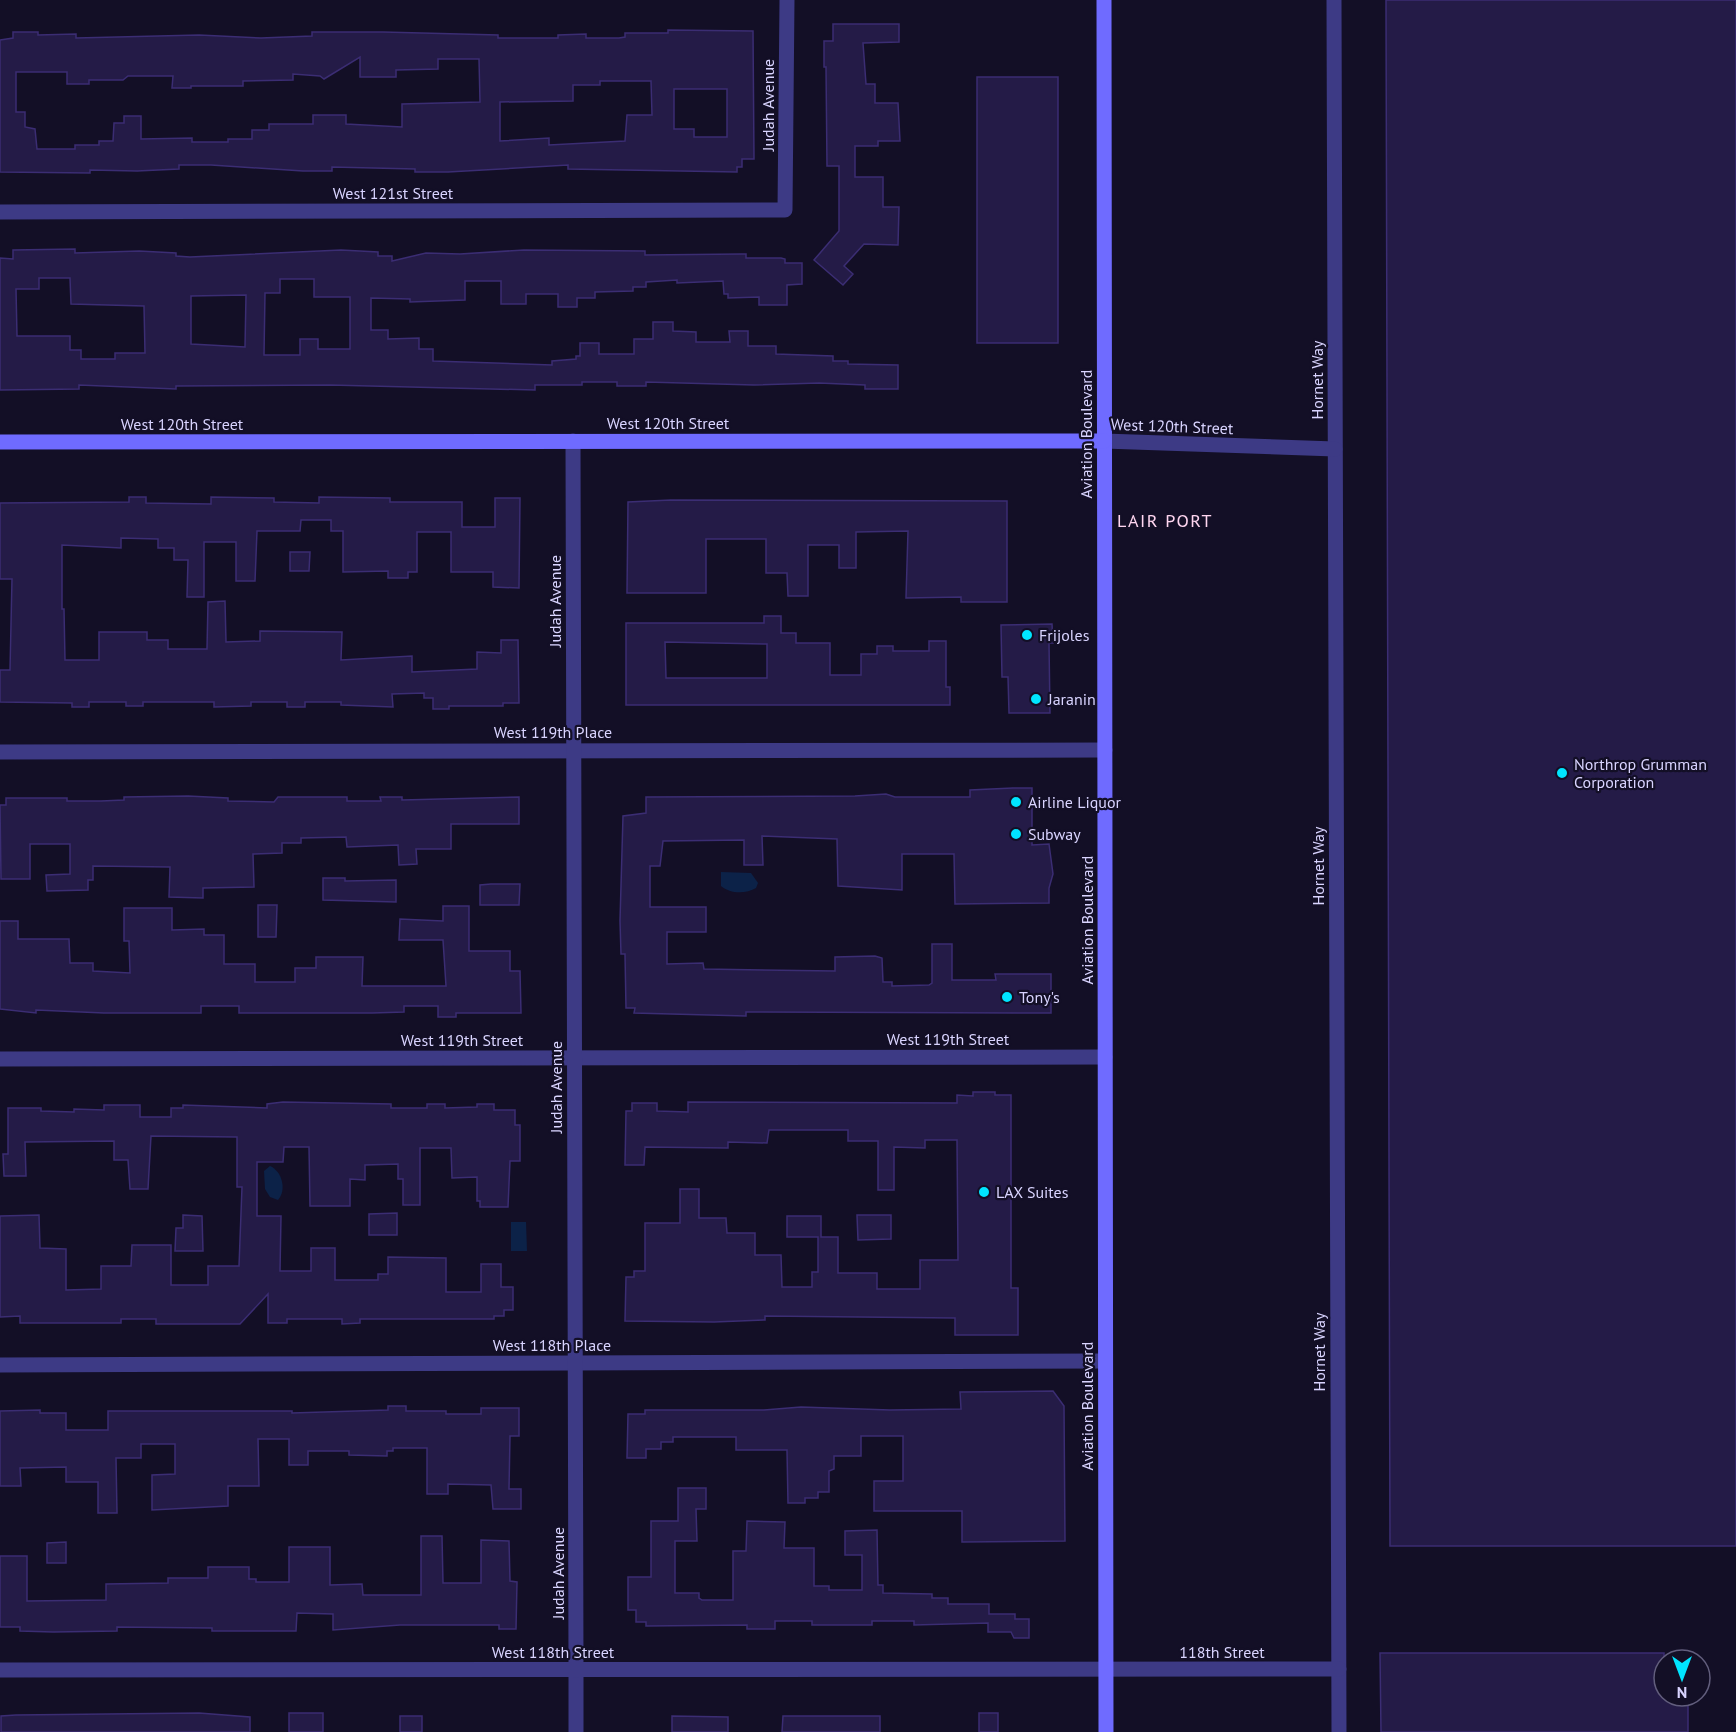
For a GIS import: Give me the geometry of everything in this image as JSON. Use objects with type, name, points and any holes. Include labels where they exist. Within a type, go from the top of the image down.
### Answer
[{"type":"main road","name":"Aviation Boulevard","points":[[1104,0],[1106,1732]]},
{"type":"main road","name":"West 120th Street","points":[[0,442],[1104,441]]},
{"type":"street","name":"Judah Avenue","points":[[785,210],[787,0]]},
{"type":"street","name":"Hornet Way","points":[[1334,0],[1339,1732]]},
{"type":"street","name":"West 121st Street","points":[[0,212],[785,210]]},
{"type":"street","name":"Judah Avenue","points":[[573,441],[576,1732]]},
{"type":"street","name":"West 120th Street","points":[[1104,441],[1335,449]]},
{"type":"street","name":"West 119th Place","points":[[0,752],[1105,750]]},
{"type":"street","name":"West 119th Street","points":[[0,1059],[1105,1057]]},
{"type":"street","name":"West 118th Place","points":[[0,1365],[1104,1362]]},
{"type":"street","name":"West 118th Street","points":[[0,1670],[1106,1671]]},
{"type":"street","name":"118th Street","points":[[1106,1671],[1339,1670]]},
{"type":"water","points":[[721,872],[751,873],[758,883],[756,888],[748,891],[729,891],[721,886]]},
{"type":"water","points":[[270,1166],[278,1172],[282,1181],[281,1196],[278,1200],[270,1197],[265,1189],[264,1171]]},
{"type":"water","points":[[511,1222],[526,1222],[527,1251],[511,1251]]},
{"type":"building","name":"Northrop Grumman Corporation","points":[[1386,0],[1736,0],[1736,1546],[1390,1546]]},
{"type":"building","points":[[833,24],[899,24],[899,42],[863,43],[866,84],[875,84],[875,103],[898,103],[900,141],[878,141],[878,146],[855,146],[855,177],[883,177],[883,207],[899,207],[898,245],[864,244],[844,266],[853,274],[843,285],[814,260],[839,231],[839,166],[827,166],[826,67],[824,67],[824,41],[833,41]]},
{"type":"building","points":[[668,30],[753,31],[754,159],[742,159],[742,167],[737,167],[737,172],[568,169],[568,165],[415,172],[415,169],[332,167],[332,171],[303,171],[179,165],[179,169],[90,170],[90,173],[0,172],[0,40],[13,38],[13,32],[38,32],[38,35],[76,34],[76,38],[199,35],[261,38],[312,36],[312,32],[383,32],[498,35],[498,38],[558,38],[558,35],[586,34],[586,38],[619,38],[625,37],[625,33],[668,33]],"holes":[[[360,57],[360,77],[396,77],[396,70],[438,69],[438,59],[479,59],[480,102],[402,104],[402,127],[346,124],[346,115],[313,115],[313,124],[269,124],[269,130],[252,130],[252,139],[228,139],[228,142],[192,142],[192,138],[141,139],[141,116],[124,116],[124,123],[114,123],[113,141],[99,141],[99,145],[75,145],[75,149],[37,149],[35,129],[25,127],[25,112],[16,112],[16,72],[67,72],[67,84],[89,84],[89,80],[123,80],[128,76],[173,76],[172,88],[243,86],[243,81],[293,80],[293,74],[320,76],[324,79]],[[600,81],[651,81],[652,115],[627,115],[625,141],[549,145],[549,138],[500,141],[500,102],[573,101],[573,85],[600,85]],[[674,89],[727,89],[727,137],[694,137],[694,129],[674,129]]]},
{"type":"building","points":[[977,77],[1058,77],[1058,343],[977,343]]},
{"type":"building","points":[[75,249],[75,253],[139,251],[176,253],[176,256],[190,257],[341,250],[378,252],[378,256],[392,256],[392,261],[426,253],[460,254],[524,250],[645,251],[645,255],[746,254],[746,258],[781,258],[785,259],[785,263],[802,263],[802,284],[787,285],[787,305],[759,305],[759,297],[728,298],[728,294],[724,294],[723,281],[677,283],[677,280],[646,282],[646,287],[633,287],[633,291],[595,292],[595,298],[577,298],[577,307],[558,307],[558,294],[526,294],[526,304],[501,304],[501,281],[465,281],[465,300],[410,302],[410,299],[371,298],[371,330],[388,330],[388,339],[419,338],[419,349],[433,349],[433,361],[552,365],[552,361],[576,359],[576,356],[580,356],[580,343],[599,343],[599,354],[634,354],[634,339],[653,339],[653,322],[673,322],[673,331],[696,332],[696,342],[730,342],[729,331],[748,331],[748,346],[776,346],[776,354],[833,356],[833,361],[848,361],[848,364],[898,365],[898,389],[865,389],[865,385],[819,383],[754,385],[646,382],[646,386],[617,386],[617,382],[582,382],[582,385],[535,385],[535,390],[330,385],[176,386],[176,389],[79,385],[79,389],[0,390],[0,258],[13,259],[13,250]],"holes":[[[39,278],[70,278],[71,304],[144,306],[145,353],[115,353],[115,359],[81,359],[81,350],[70,350],[70,336],[17,336],[16,289],[39,289]],[[280,279],[314,279],[314,297],[350,297],[350,349],[318,349],[318,339],[300,339],[300,355],[264,355],[265,293],[280,293]],[[246,295],[245,347],[191,344],[191,296]]]},
{"type":"building","points":[[129,497],[146,497],[146,503],[211,504],[211,497],[274,498],[274,502],[319,503],[319,497],[390,498],[390,502],[462,502],[462,527],[495,527],[495,498],[520,498],[519,588],[493,587],[493,572],[451,572],[451,532],[417,532],[417,572],[408,572],[408,578],[388,578],[388,571],[343,572],[343,531],[331,531],[331,520],[301,520],[300,531],[257,531],[255,581],[236,581],[236,542],[204,542],[204,597],[187,597],[188,560],[174,560],[174,548],[158,548],[158,539],[121,538],[121,548],[62,545],[65,660],[99,660],[99,632],[147,632],[147,640],[168,640],[168,649],[207,649],[208,602],[225,601],[226,642],[260,641],[260,631],[342,632],[341,660],[412,656],[412,672],[477,669],[477,652],[501,653],[501,640],[518,640],[519,703],[503,703],[503,706],[449,706],[449,709],[433,709],[433,698],[424,698],[424,693],[392,694],[393,707],[341,705],[341,702],[305,702],[305,707],[287,707],[287,702],[251,702],[251,706],[214,707],[214,702],[143,702],[143,706],[126,706],[126,702],[89,702],[89,707],[72,707],[72,703],[0,702],[0,670],[10,670],[12,579],[0,579],[0,503],[129,502]]},
{"type":"building","points":[[671,500],[1007,501],[1007,602],[961,602],[961,597],[906,598],[908,531],[856,532],[856,568],[839,568],[839,545],[808,545],[808,596],[788,596],[787,573],[766,573],[766,539],[706,539],[706,593],[627,593],[628,502]]},
{"type":"building","points":[[290,552],[310,552],[309,571],[290,571]]},
{"type":"building","points":[[764,616],[781,616],[781,633],[796,633],[796,643],[830,643],[830,675],[861,675],[861,654],[877,654],[877,646],[893,646],[893,651],[929,651],[929,641],[946,641],[946,687],[950,687],[950,705],[626,705],[626,623],[764,623]],"holes":[[[665,642],[767,644],[767,678],[666,678]]]},
{"type":"building","points":[[1052,624],[1053,643],[1049,643],[1050,713],[1009,713],[1008,677],[1002,677],[1001,625]]},
{"type":"building","points":[[1032,788],[1032,845],[1049,844],[1053,874],[1049,888],[1049,903],[955,904],[954,854],[902,854],[902,890],[838,886],[837,839],[762,836],[763,865],[744,865],[744,840],[663,841],[660,866],[650,866],[650,907],[706,907],[706,932],[667,932],[667,964],[703,963],[704,969],[835,971],[835,957],[875,956],[882,958],[883,982],[892,982],[892,986],[929,985],[932,983],[932,944],[952,944],[952,980],[996,980],[995,974],[1051,974],[1051,1013],[746,1012],[746,1016],[634,1013],[635,1008],[626,1008],[625,954],[621,954],[620,921],[623,816],[646,813],[646,797],[886,794],[895,797],[970,797],[970,790]]},
{"type":"building","points":[[124,797],[228,798],[228,801],[274,802],[278,797],[347,797],[347,801],[381,801],[380,797],[402,797],[402,800],[519,797],[519,824],[451,824],[451,849],[416,849],[417,864],[399,865],[398,845],[347,847],[346,837],[301,838],[301,843],[282,843],[282,853],[253,854],[254,887],[203,888],[203,898],[169,897],[170,867],[93,866],[93,880],[88,880],[88,890],[47,891],[46,875],[70,874],[70,844],[30,844],[30,879],[1,879],[0,805],[6,805],[6,798],[67,798],[67,801],[101,801],[124,800]]},
{"type":"building","points":[[323,878],[345,878],[345,881],[396,880],[396,902],[323,900]]},
{"type":"building","points":[[520,884],[519,905],[480,905],[480,885]]},
{"type":"building","points":[[258,905],[277,905],[276,937],[258,937]]},
{"type":"building","points":[[443,906],[469,906],[469,951],[510,951],[510,971],[520,971],[521,1013],[456,1013],[456,1017],[438,1017],[438,1006],[404,1006],[404,1012],[372,1013],[239,1013],[239,1006],[201,1006],[201,1013],[36,1010],[36,1013],[0,1009],[0,921],[18,921],[18,939],[69,939],[70,963],[93,963],[93,971],[130,973],[129,941],[124,941],[124,908],[172,908],[172,930],[204,929],[204,935],[224,935],[224,964],[255,964],[255,982],[295,982],[295,968],[316,968],[316,957],[363,957],[362,986],[446,986],[443,940],[399,940],[400,919],[443,921]]},
{"type":"building","points":[[973,1092],[1011,1095],[1011,1288],[1018,1288],[1018,1335],[955,1335],[955,1318],[765,1316],[765,1320],[714,1322],[625,1321],[626,1277],[634,1277],[634,1271],[645,1271],[645,1223],[680,1223],[680,1189],[699,1189],[699,1218],[726,1218],[727,1233],[755,1233],[755,1255],[781,1255],[782,1287],[812,1287],[812,1272],[818,1272],[818,1237],[787,1237],[787,1216],[821,1216],[821,1237],[838,1237],[838,1273],[877,1273],[877,1289],[920,1289],[920,1260],[958,1260],[957,1140],[925,1140],[925,1148],[894,1147],[894,1190],[878,1190],[878,1141],[848,1141],[848,1130],[769,1130],[767,1143],[728,1142],[728,1148],[645,1147],[644,1165],[625,1165],[626,1111],[632,1111],[632,1103],[657,1103],[657,1111],[688,1112],[688,1102],[957,1103],[957,1095],[973,1096]]},
{"type":"building","points":[[283,1102],[391,1104],[391,1108],[427,1108],[427,1104],[445,1104],[445,1108],[494,1104],[494,1110],[515,1110],[515,1125],[520,1125],[520,1161],[510,1161],[508,1207],[480,1207],[480,1201],[477,1201],[477,1177],[452,1178],[451,1148],[420,1148],[420,1205],[403,1205],[403,1179],[398,1179],[398,1164],[365,1165],[365,1180],[350,1179],[350,1206],[310,1206],[309,1147],[284,1147],[283,1162],[257,1162],[257,1216],[281,1216],[280,1271],[311,1271],[311,1248],[335,1248],[335,1280],[378,1280],[378,1274],[388,1274],[388,1257],[446,1258],[446,1292],[481,1292],[481,1264],[501,1264],[501,1287],[513,1287],[513,1310],[504,1310],[504,1316],[494,1316],[494,1319],[360,1319],[360,1323],[342,1324],[342,1319],[287,1319],[287,1323],[268,1323],[268,1294],[240,1324],[156,1324],[156,1319],[121,1319],[121,1323],[20,1323],[20,1316],[0,1317],[0,1216],[39,1215],[40,1248],[66,1249],[66,1290],[101,1289],[101,1266],[131,1266],[132,1245],[171,1245],[171,1285],[208,1285],[208,1266],[239,1266],[242,1187],[237,1187],[237,1137],[151,1136],[148,1189],[130,1189],[128,1160],[114,1160],[114,1141],[25,1142],[26,1176],[4,1176],[3,1154],[8,1154],[8,1108],[41,1108],[41,1111],[74,1112],[74,1109],[104,1110],[104,1105],[140,1105],[140,1117],[171,1117],[171,1108],[183,1108],[183,1105],[267,1108],[267,1104]]},
{"type":"building","points":[[397,1213],[397,1235],[369,1235],[369,1214]]},
{"type":"building","points":[[183,1215],[202,1216],[203,1251],[175,1251],[176,1228],[183,1228]]},
{"type":"building","points":[[857,1215],[891,1215],[891,1239],[858,1240]]},
{"type":"building","points":[[1053,1391],[1064,1406],[1065,1541],[962,1542],[962,1511],[874,1511],[874,1481],[903,1481],[903,1436],[861,1436],[861,1456],[834,1456],[834,1469],[829,1471],[829,1492],[818,1492],[818,1498],[805,1498],[805,1503],[788,1503],[787,1450],[736,1450],[736,1437],[673,1437],[673,1442],[661,1442],[661,1449],[646,1449],[646,1458],[627,1458],[628,1414],[645,1414],[645,1410],[764,1410],[801,1407],[890,1410],[961,1409],[960,1392]]},
{"type":"building","points":[[388,1406],[406,1406],[406,1411],[446,1411],[446,1414],[481,1414],[481,1408],[519,1408],[519,1436],[510,1436],[509,1489],[521,1489],[521,1509],[493,1509],[491,1485],[448,1484],[448,1494],[427,1494],[427,1448],[393,1448],[393,1451],[387,1451],[387,1456],[349,1455],[349,1451],[308,1451],[308,1465],[289,1465],[289,1439],[258,1439],[259,1486],[228,1486],[228,1506],[152,1510],[152,1475],[175,1474],[175,1444],[141,1444],[141,1458],[116,1458],[117,1513],[98,1513],[98,1482],[66,1482],[66,1467],[20,1468],[21,1486],[0,1486],[0,1411],[40,1410],[40,1413],[66,1413],[66,1430],[108,1430],[108,1411],[292,1411],[292,1413],[388,1410]]},
{"type":"building","points":[[678,1488],[706,1488],[706,1509],[696,1509],[697,1541],[675,1541],[675,1593],[699,1593],[699,1598],[702,1600],[733,1600],[733,1551],[746,1551],[747,1521],[785,1522],[784,1548],[814,1548],[814,1586],[829,1586],[829,1590],[862,1590],[862,1555],[845,1555],[845,1531],[877,1530],[878,1585],[883,1585],[883,1593],[932,1594],[932,1598],[948,1598],[948,1604],[989,1604],[989,1614],[1015,1614],[1015,1619],[1029,1619],[1029,1638],[1014,1638],[1011,1632],[988,1632],[988,1623],[914,1625],[914,1621],[872,1621],[872,1625],[812,1625],[812,1621],[775,1621],[775,1629],[747,1629],[747,1625],[646,1626],[646,1622],[636,1622],[636,1610],[628,1610],[628,1577],[651,1577],[651,1521],[678,1521]]},
{"type":"building","points":[[421,1536],[442,1536],[443,1583],[481,1583],[481,1540],[509,1541],[510,1581],[517,1582],[516,1629],[499,1629],[499,1625],[400,1625],[333,1630],[333,1614],[297,1613],[296,1631],[212,1631],[212,1628],[117,1627],[117,1631],[53,1632],[20,1631],[20,1627],[0,1627],[0,1556],[27,1556],[27,1601],[106,1600],[106,1584],[168,1583],[168,1578],[208,1578],[208,1567],[249,1567],[249,1579],[256,1579],[256,1582],[289,1582],[289,1547],[330,1547],[330,1585],[362,1584],[363,1595],[421,1595]]},
{"type":"building","points":[[66,1542],[66,1563],[47,1563],[47,1543]]},
{"type":"building","points":[[1380,1653],[1652,1653],[1652,1708],[1688,1708],[1688,1732],[1381,1732]]},
{"type":"building","points":[[199,1713],[250,1717],[250,1732],[1,1732],[1,1716]]},
{"type":"building","points":[[289,1713],[323,1713],[323,1732],[289,1732]]},
{"type":"building","points":[[979,1713],[998,1713],[998,1732],[979,1732]]},
{"type":"building","points":[[400,1716],[422,1716],[422,1732],[400,1732]]},
{"type":"building","points":[[672,1716],[728,1717],[728,1732],[672,1732]]},
{"type":"building","points":[[783,1716],[880,1716],[880,1732],[782,1732]]},
{"type":"place","name":"Frijoles","points":[[1027,635]]},
{"type":"place","name":"Jaranin","points":[[1036,699]]},
{"type":"place","name":"Northrop Grumman Corporation","points":[[1562,773]]},
{"type":"place","name":"Airline Liquor","points":[[1016,802]]},
{"type":"place","name":"Subway","points":[[1016,834]]},
{"type":"place","name":"Tony's","points":[[1007,997]]},
{"type":"place","name":"LAX Suites","points":[[984,1192]]},
{"type":"district","name":"LAIR PORT","points":[[1165,520]]}]
